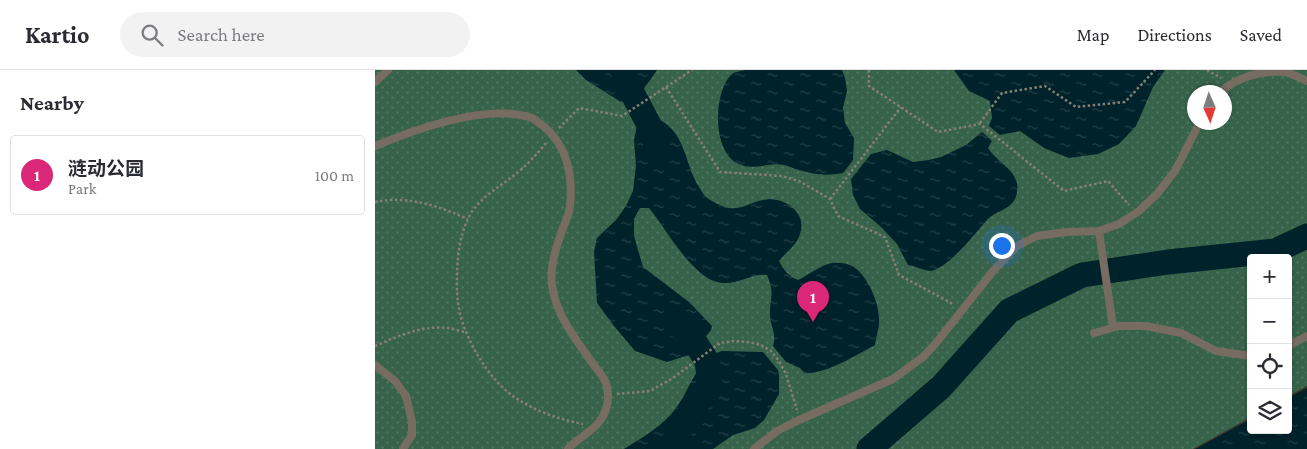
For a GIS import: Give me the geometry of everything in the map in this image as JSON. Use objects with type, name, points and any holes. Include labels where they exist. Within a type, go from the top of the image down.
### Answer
[{"type":"lane","points":[[375,82],[388,70]]},
{"type":"lane","points":[[1231,84],[1242,76],[1260,71],[1283,71],[1307,81]]},
{"type":"lane","points":[[375,146],[397,137],[482,113],[531,117],[559,143],[570,167],[570,210],[559,241],[552,271],[552,291],[563,319],[605,381],[609,400],[601,421],[568,449]]},
{"type":"lane","points":[[754,449],[777,431],[893,379],[928,352],[993,271],[1017,246],[1037,236],[1066,232],[1099,231],[1119,224],[1136,213],[1157,194],[1175,171],[1196,130]]},
{"type":"lane","points":[[1099,231],[1113,327]]},
{"type":"lane","points":[[1094,333],[1119,326],[1146,326],[1181,333],[1216,351],[1247,355]]},
{"type":"lane","points":[[1292,344],[1307,336]]},
{"type":"lane","points":[[375,366],[395,380],[406,396],[412,422],[412,435],[403,449]]},
{"type":"path","points":[[595,426],[566,420],[537,410],[511,395],[493,377],[475,353],[458,305],[456,278],[461,235],[468,219],[480,201],[534,158],[552,135],[579,108],[622,116],[692,70]]},
{"type":"path","points":[[869,70],[869,86],[938,132],[980,124],[1002,93],[1045,86],[1076,107],[1125,102],[1155,70]]},
{"type":"path","points":[[1207,70],[1231,84]]},
{"type":"path","points":[[666,87],[720,172],[782,176],[799,181],[830,199],[838,216],[885,237],[899,275],[963,310]]},
{"type":"path","points":[[830,199],[901,107]]},
{"type":"path","points":[[980,124],[1064,191],[1108,181],[1136,213]]},
{"type":"path","points":[[375,202],[388,199],[415,201],[440,207],[468,219]]},
{"type":"path","points":[[375,346],[427,328],[448,328],[467,333]]},
{"type":"path","points":[[608,395],[650,391],[694,364],[720,343],[734,341],[761,345],[770,350],[786,374],[799,420]]},
{"type":"green space","points":[[375,70],[1307,70],[1307,386],[1292,394],[1292,254],[1247,254],[1247,419],[1193,449],[375,449]]},
{"type":"water","points":[[576,70],[657,70],[646,86],[634,97],[621,102],[586,80]]},
{"type":"water","points":[[745,70],[842,70],[847,91],[843,108],[845,123],[854,138],[853,160],[843,173],[816,174],[779,164],[750,167],[739,164],[730,158],[720,136],[718,122],[721,95],[731,75]]},
{"type":"water","points":[[954,70],[1165,70],[1153,87],[1136,126],[1119,144],[1098,154],[1069,158],[1044,148],[1020,131],[1000,135],[989,126],[992,118],[990,101],[969,91]]},
{"type":"water","points":[[651,117],[662,121],[672,129],[682,145],[703,194],[710,200],[729,208],[734,208],[763,200],[778,200],[792,207],[797,212],[801,226],[799,238],[779,261],[792,277],[798,280],[823,266],[835,263],[849,265],[859,272],[873,292],[878,308],[879,325],[875,345],[831,368],[804,373],[800,368],[786,362],[773,346],[774,338],[770,318],[771,291],[767,275],[729,283],[712,280],[702,274],[681,253],[649,208],[640,208],[634,219],[634,236],[643,267],[689,302],[712,326],[704,339],[705,344],[692,354],[667,362],[635,351],[597,303],[594,252],[597,238],[616,220],[626,206],[633,191],[636,165],[634,140],[637,126],[645,118]]},
{"type":"water","points":[[982,132],[992,141],[988,148],[1015,178],[1017,193],[1015,199],[1009,206],[988,219],[954,257],[938,268],[929,271],[908,265],[897,244],[860,209],[853,195],[851,179],[871,154],[887,150],[913,162],[929,160],[941,157],[966,145]]},
{"type":"water","points":[[722,351],[763,352],[778,370],[779,394],[764,420],[755,428],[733,435],[713,449],[624,449],[652,431],[671,414],[681,401],[700,367],[706,360]]},
{"type":"water","points":[[1307,388],[1307,449],[1195,449],[1247,421],[1247,434],[1292,434],[1292,396]]},
{"type":"waterway","points":[[623,70],[626,81],[657,140],[655,149]]},
{"type":"waterway","points":[[869,449],[941,387],[1009,311],[1082,275],[1168,262],[1275,251],[1307,236]]},
{"type":"waterway","points":[[673,449],[682,426],[710,384],[707,361],[689,333],[677,324]]},
{"type":"place","name":"涟动公园","points":[[813,322]]}]
